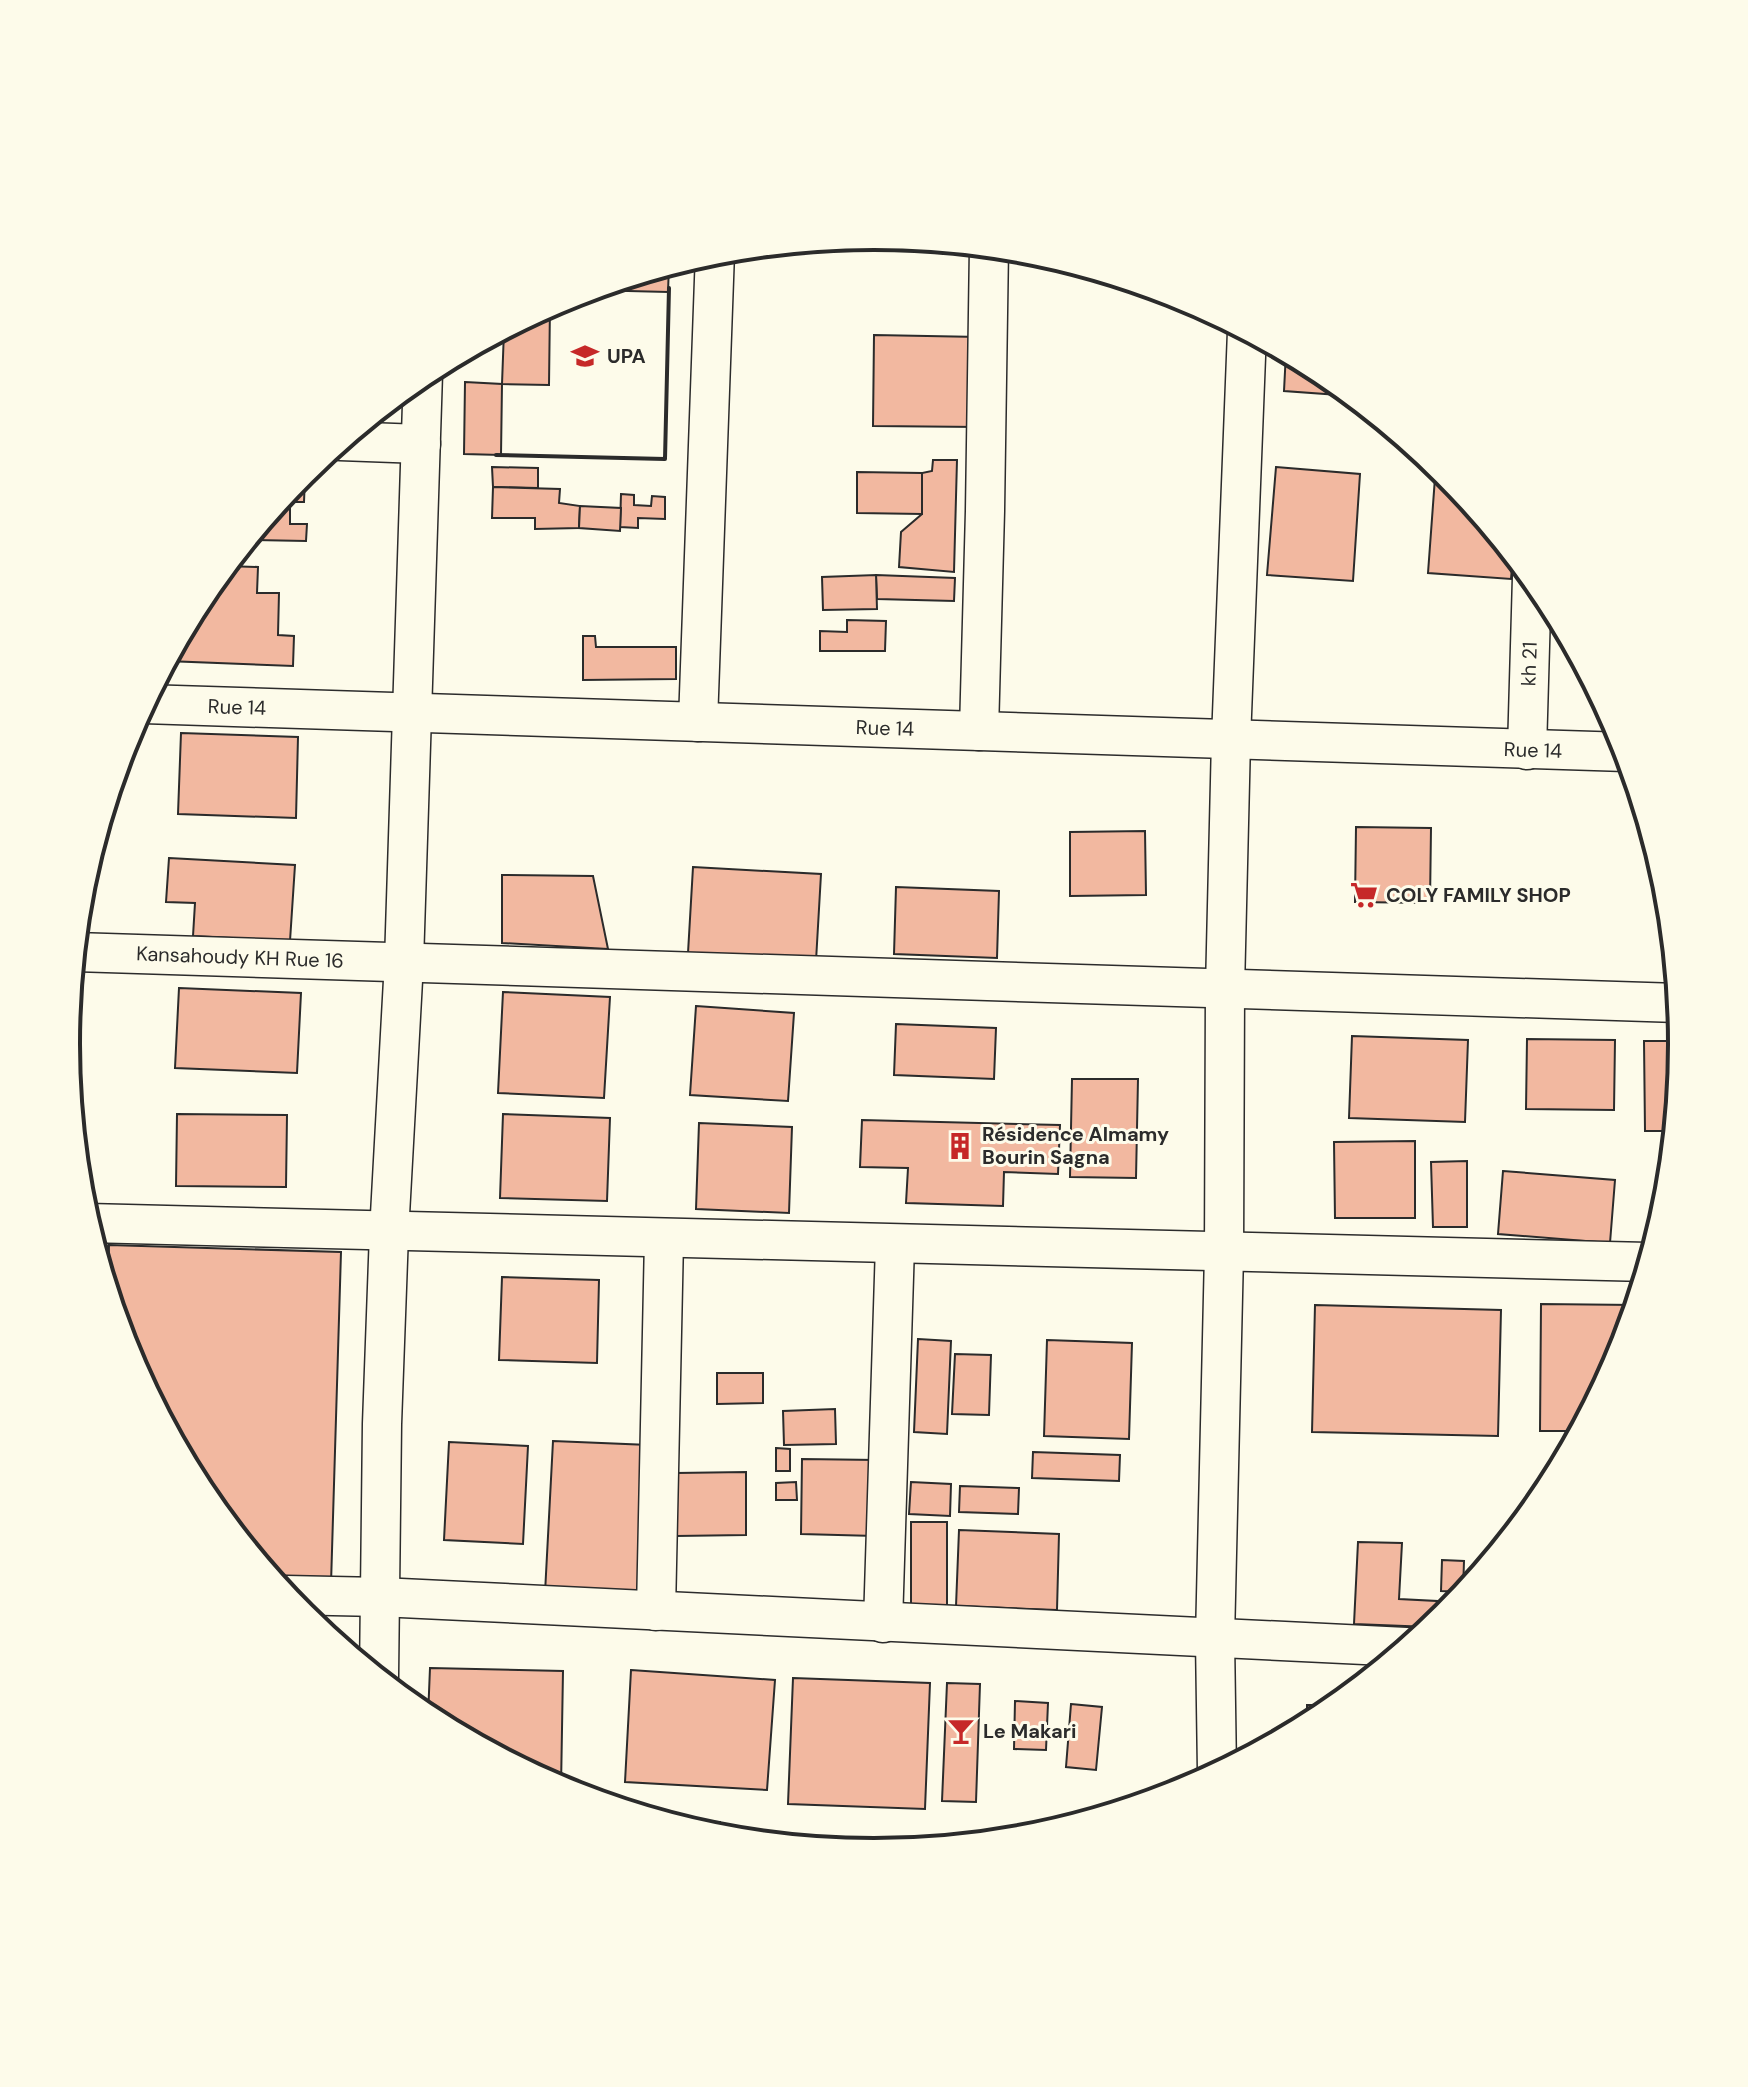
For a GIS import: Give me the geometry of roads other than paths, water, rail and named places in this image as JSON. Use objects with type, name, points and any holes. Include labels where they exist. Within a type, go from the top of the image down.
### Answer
[{"type":"street","points":[[979,731],[989,258]]},
{"type":"street","points":[[698,722],[714,266]]},
{"type":"street","points":[[1217,1760],[1215,1639],[1224,1253],[1225,989],[1247,343]]},
{"type":"street","points":[[379,1663],[382,1424],[404,962],[422,391]]},
{"type":"street","points":[[357,442],[421,444]]},
{"type":"street","name":"kh 21","points":[[1527,750],[1531,598]]},
{"type":"street","name":"Rue 14","points":[[157,703],[1612,752]]},
{"type":"street","name":"Kansahoudy KH Rue 16","points":[[86,952],[1666,1003]]},
{"type":"street","points":[[101,1223],[1637,1262]]},
{"type":"street","points":[[656,1611],[664,1239]]},
{"type":"street","points":[[883,1623],[895,1245]]},
{"type":"street","points":[[304,1595],[1390,1646]]},
{"type":"place","name":"UPA","points":[[585,356]]},
{"type":"place","name":"COLY FAMILY SHOP","points":[[1364,895]]},
{"type":"place","name":"Résidence Almamy Bourin Sagna","points":[[960,1146]]},
{"type":"place","name":"Le Makari","points":[[961,1731]]}]
